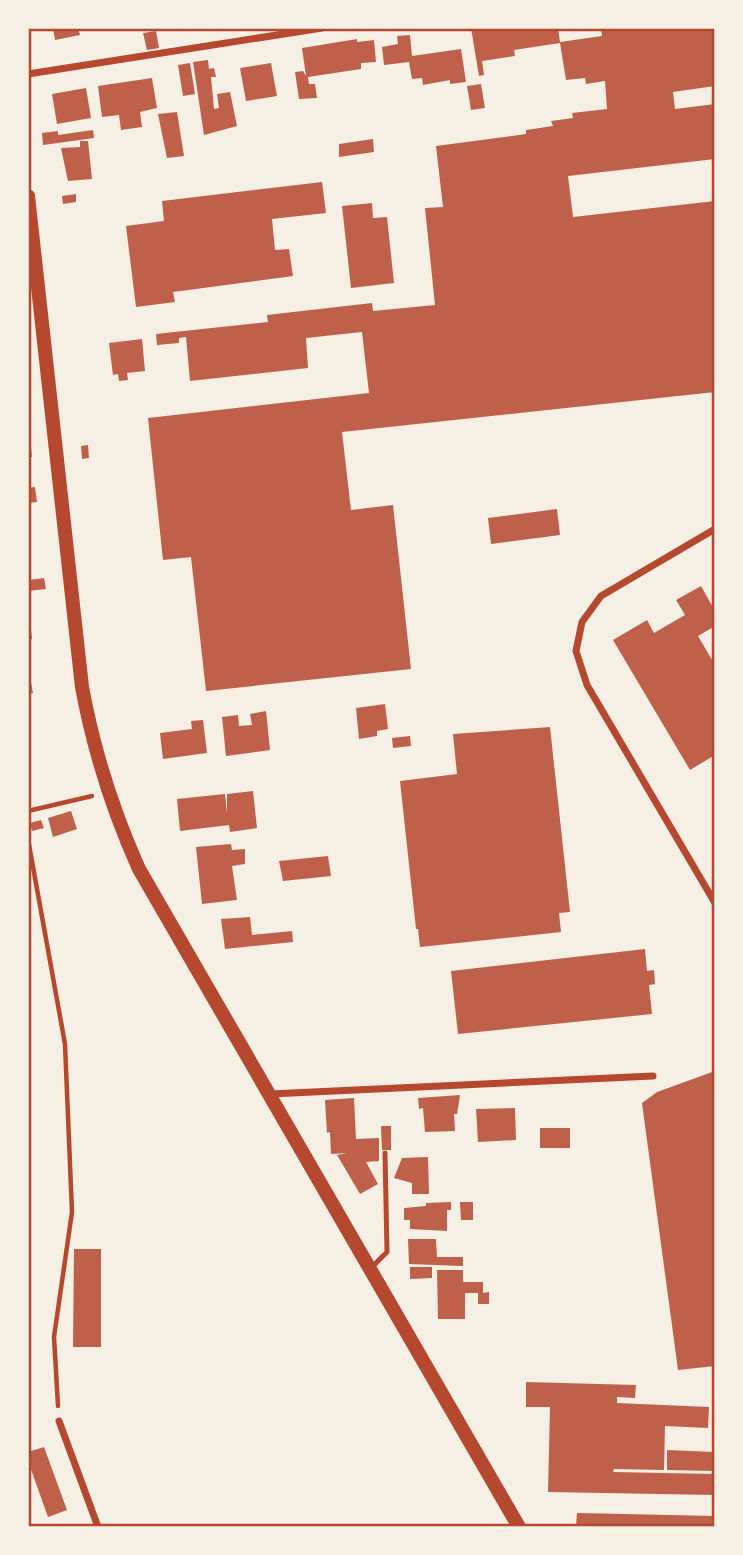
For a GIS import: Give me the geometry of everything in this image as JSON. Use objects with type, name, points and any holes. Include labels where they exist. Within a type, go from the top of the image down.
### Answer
[{"type":"main road","points":[[28,196],[82,687],[94,750],[107,793],[139,869],[519,1527]]},
{"type":"street","points":[[28,74],[322,28]]},
{"type":"street","points":[[715,529],[601,596],[582,622],[576,651],[587,685],[715,903]]},
{"type":"street","points":[[269,1094],[653,1076]]},
{"type":"street","points":[[59,1421],[98,1527]]},
{"type":"lane","points":[[371,1268],[387,1252],[385,1153]]},
{"type":"path","points":[[28,811],[107,793]]},
{"type":"path","points":[[28,839],[65,1044],[72,1212],[54,1337],[59,1421]]},
{"type":"building","points":[[53,28],[78,28],[80,35],[55,40]]},
{"type":"building","points":[[471,28],[558,28],[560,42],[602,36],[601,28],[715,28],[715,86],[673,92],[675,109],[715,104],[715,159],[568,176],[573,217],[715,201],[715,392],[342,432],[351,510],[393,505],[411,669],[206,691],[191,557],[163,560],[148,418],[369,393],[362,332],[306,338],[308,368],[190,381],[186,337],[179,338],[179,343],[157,345],[156,334],[268,322],[267,315],[372,303],[373,311],[435,305],[425,208],[443,207],[436,146],[526,134],[526,130],[553,126],[551,121],[573,118],[572,113],[607,109],[605,81],[586,84],[585,78],[566,80],[560,43],[514,50],[515,56],[482,61],[484,75],[479,76]]},
{"type":"building","points":[[156,31],[159,48],[147,50],[143,33]]},
{"type":"building","points":[[410,35],[412,56],[461,49],[466,82],[450,84],[450,80],[423,85],[422,78],[412,79],[409,62],[384,65],[382,47],[398,44],[397,36]]},
{"type":"building","points":[[357,39],[357,42],[374,40],[376,62],[361,63],[361,69],[308,77],[309,84],[315,84],[317,98],[299,99],[295,72],[303,71],[306,76],[302,48]]},
{"type":"building","points":[[208,60],[209,69],[214,68],[216,77],[211,77],[214,109],[219,108],[217,94],[230,92],[237,126],[204,135],[193,62]]},
{"type":"building","points":[[190,63],[195,94],[183,96],[178,65]]},
{"type":"building","points":[[271,63],[277,96],[246,101],[240,68]]},
{"type":"building","points":[[152,78],[157,108],[140,112],[142,127],[121,130],[119,115],[102,117],[98,86]]},
{"type":"building","points":[[481,84],[485,108],[471,110],[467,86]]},
{"type":"building","points":[[86,88],[91,118],[57,124],[52,94]]},
{"type":"building","points":[[177,112],[184,156],[167,158],[158,114]]},
{"type":"building","points":[[93,130],[94,138],[43,145],[42,133],[58,131],[58,135]]},
{"type":"building","points":[[373,139],[374,152],[339,157],[339,144]]},
{"type":"building","points":[[80,141],[88,141],[92,179],[68,181],[61,148],[80,147]]},
{"type":"building","points":[[322,182],[326,213],[272,219],[275,250],[289,249],[293,276],[173,292],[175,302],[136,307],[126,226],[164,221],[162,201]]},
{"type":"building","points":[[76,194],[76,202],[63,204],[62,196]]},
{"type":"building","points":[[372,203],[373,218],[387,217],[394,283],[351,288],[342,206]]},
{"type":"building","points":[[142,339],[145,371],[127,373],[128,380],[119,381],[118,374],[113,375],[109,343]]},
{"type":"building","points":[[30,437],[32,457],[28,457],[28,438]]},
{"type":"building","points":[[88,445],[89,458],[82,459],[81,446]]},
{"type":"building","points":[[35,487],[37,502],[28,503],[28,488]]},
{"type":"building","points":[[557,509],[560,535],[491,544],[488,518]]},
{"type":"building","points":[[44,578],[46,589],[28,591],[29,580]]},
{"type":"building","points":[[701,586],[715,611],[715,626],[698,636],[715,665],[715,755],[690,770],[613,640],[647,620],[654,633],[685,615],[676,600]]},
{"type":"building","points":[[30,620],[32,639],[28,640],[28,621]]},
{"type":"building","points":[[28,666],[33,693],[28,694]]},
{"type":"building","points":[[385,704],[388,729],[377,731],[377,736],[359,739],[356,708]]},
{"type":"building","points":[[266,711],[270,750],[226,756],[222,717],[238,715],[239,726],[252,725],[250,714]]},
{"type":"building","points":[[203,720],[207,753],[163,759],[160,733],[192,729],[191,721]]},
{"type":"building","points":[[550,727],[570,912],[559,913],[561,932],[420,947],[400,781],[457,774],[453,734]]},
{"type":"building","points":[[410,736],[411,746],[393,748],[392,738]]},
{"type":"building","points":[[253,791],[257,828],[230,832],[229,825],[180,831],[177,799],[225,794],[227,813],[227,794]]},
{"type":"building","points":[[71,811],[77,829],[53,837],[48,818]]},
{"type":"building","points":[[41,820],[44,828],[32,831],[30,823]]},
{"type":"building","points":[[231,844],[232,850],[245,849],[245,864],[232,866],[237,900],[202,904],[196,847]]},
{"type":"building","points":[[328,856],[331,876],[283,881],[279,861]]},
{"type":"building","points":[[250,917],[252,935],[292,931],[293,942],[225,949],[221,919]]},
{"type":"building","points":[[645,949],[647,971],[654,970],[655,984],[649,985],[652,1014],[458,1034],[451,971]]},
{"type":"building","points":[[715,1071],[715,1366],[678,1370],[642,1103],[657,1092]]},
{"type":"building","points":[[460,1095],[457,1114],[454,1114],[455,1131],[425,1132],[423,1108],[419,1109],[418,1098]]},
{"type":"building","points":[[354,1098],[356,1139],[379,1138],[379,1161],[366,1162],[378,1184],[360,1194],[337,1155],[347,1153],[331,1154],[330,1132],[327,1133],[325,1100]]},
{"type":"building","points":[[515,1108],[516,1140],[478,1142],[476,1109]]},
{"type":"building","points":[[381,1126],[391,1126],[391,1150],[382,1150]]},
{"type":"building","points":[[540,1128],[570,1128],[570,1148],[540,1148]]},
{"type":"building","points":[[428,1157],[429,1194],[412,1194],[412,1183],[394,1178],[402,1158]]},
{"type":"building","points":[[451,1202],[451,1210],[447,1210],[447,1231],[410,1229],[410,1220],[404,1220],[404,1208],[426,1206],[426,1203]]},
{"type":"building","points":[[460,1202],[473,1202],[473,1220],[461,1220]]},
{"type":"building","points":[[408,1239],[436,1239],[437,1257],[463,1257],[463,1266],[409,1264]]},
{"type":"building","points":[[74,1249],[101,1249],[101,1347],[73,1347]]},
{"type":"building","points":[[410,1267],[432,1267],[432,1278],[410,1279]]},
{"type":"building","points":[[437,1270],[463,1270],[463,1282],[483,1282],[483,1293],[489,1292],[489,1304],[478,1304],[478,1293],[465,1293],[465,1319],[438,1319]]},
{"type":"building","points":[[526,1382],[636,1385],[635,1398],[617,1397],[617,1403],[709,1407],[708,1428],[665,1426],[664,1470],[614,1469],[613,1472],[715,1474],[715,1495],[548,1492],[550,1407],[526,1407]]},
{"type":"building","points":[[44,1447],[67,1510],[48,1517],[28,1461],[28,1452]]},
{"type":"building","points":[[667,1450],[715,1452],[715,1471],[667,1470]]},
{"type":"building","points":[[577,1513],[715,1516],[715,1527],[576,1527]]}]
